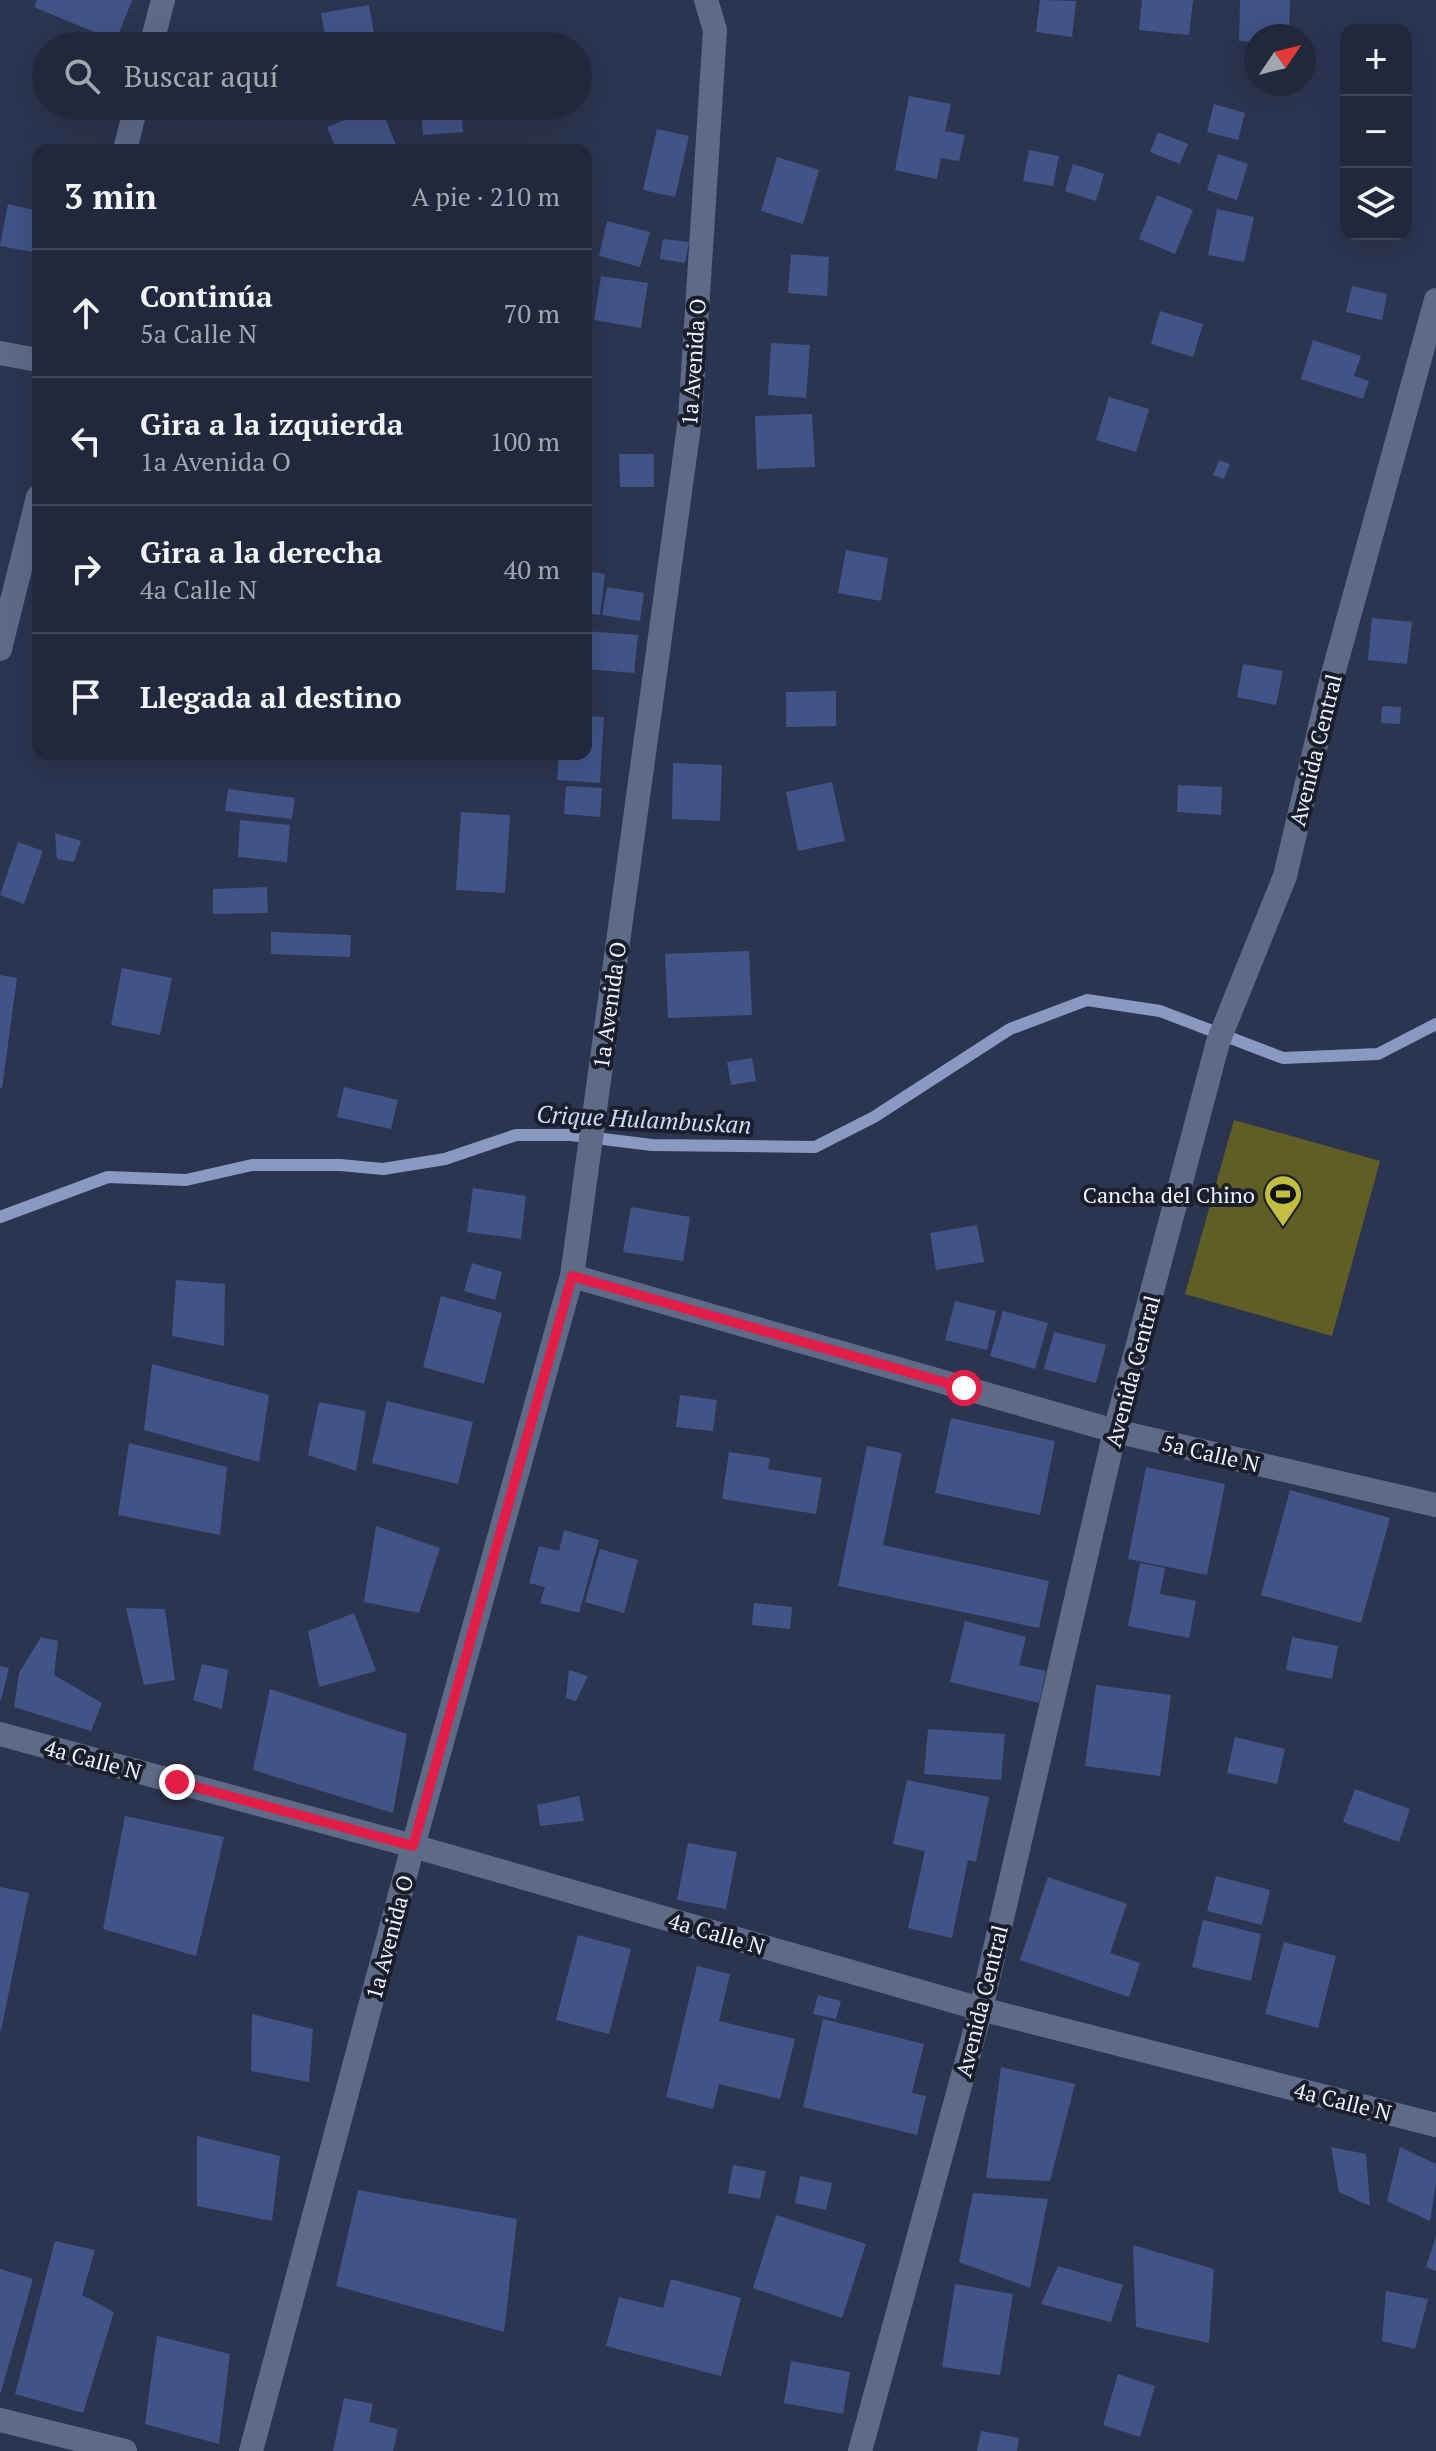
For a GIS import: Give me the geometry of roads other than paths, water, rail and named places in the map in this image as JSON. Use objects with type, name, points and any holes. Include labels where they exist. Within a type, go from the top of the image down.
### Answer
[{"type":"street","points":[[155,32],[163,0]]},
{"type":"street","name":"1a Avenida O","points":[[251,2451],[413,1846],[572,1276],[690,419],[715,30],[706,0]]},
{"type":"street","points":[[126,144],[132,120]]},
{"type":"street","name":"Avenida Central","points":[[860,2451],[981,2009],[1115,1431],[1218,1042],[1285,876],[1330,685],[1436,300]]},
{"type":"street","points":[[0,353],[32,359]]},
{"type":"street","points":[[0,649],[32,521]]},
{"type":"street","name":"5a Calle N","points":[[572,1276],[1115,1431],[1436,1505]]},
{"type":"street","name":"4a Calle N","points":[[0,1734],[413,1846],[981,2009],[1436,2125]]},
{"type":"street","points":[[0,2420],[125,2451]]},
{"type":"waterway","name":"Crique Hulambuskan","points":[[0,1217],[108,1177],[186,1180],[252,1165],[340,1165],[383,1169],[445,1159],[516,1135],[571,1135],[652,1145],[815,1147],[874,1117],[1010,1029],[1087,1000],[1160,1011],[1283,1058],[1378,1054],[1436,1024]]},
{"type":"place","name":"Cancha del Chino","points":[[1283,1228]]}]
